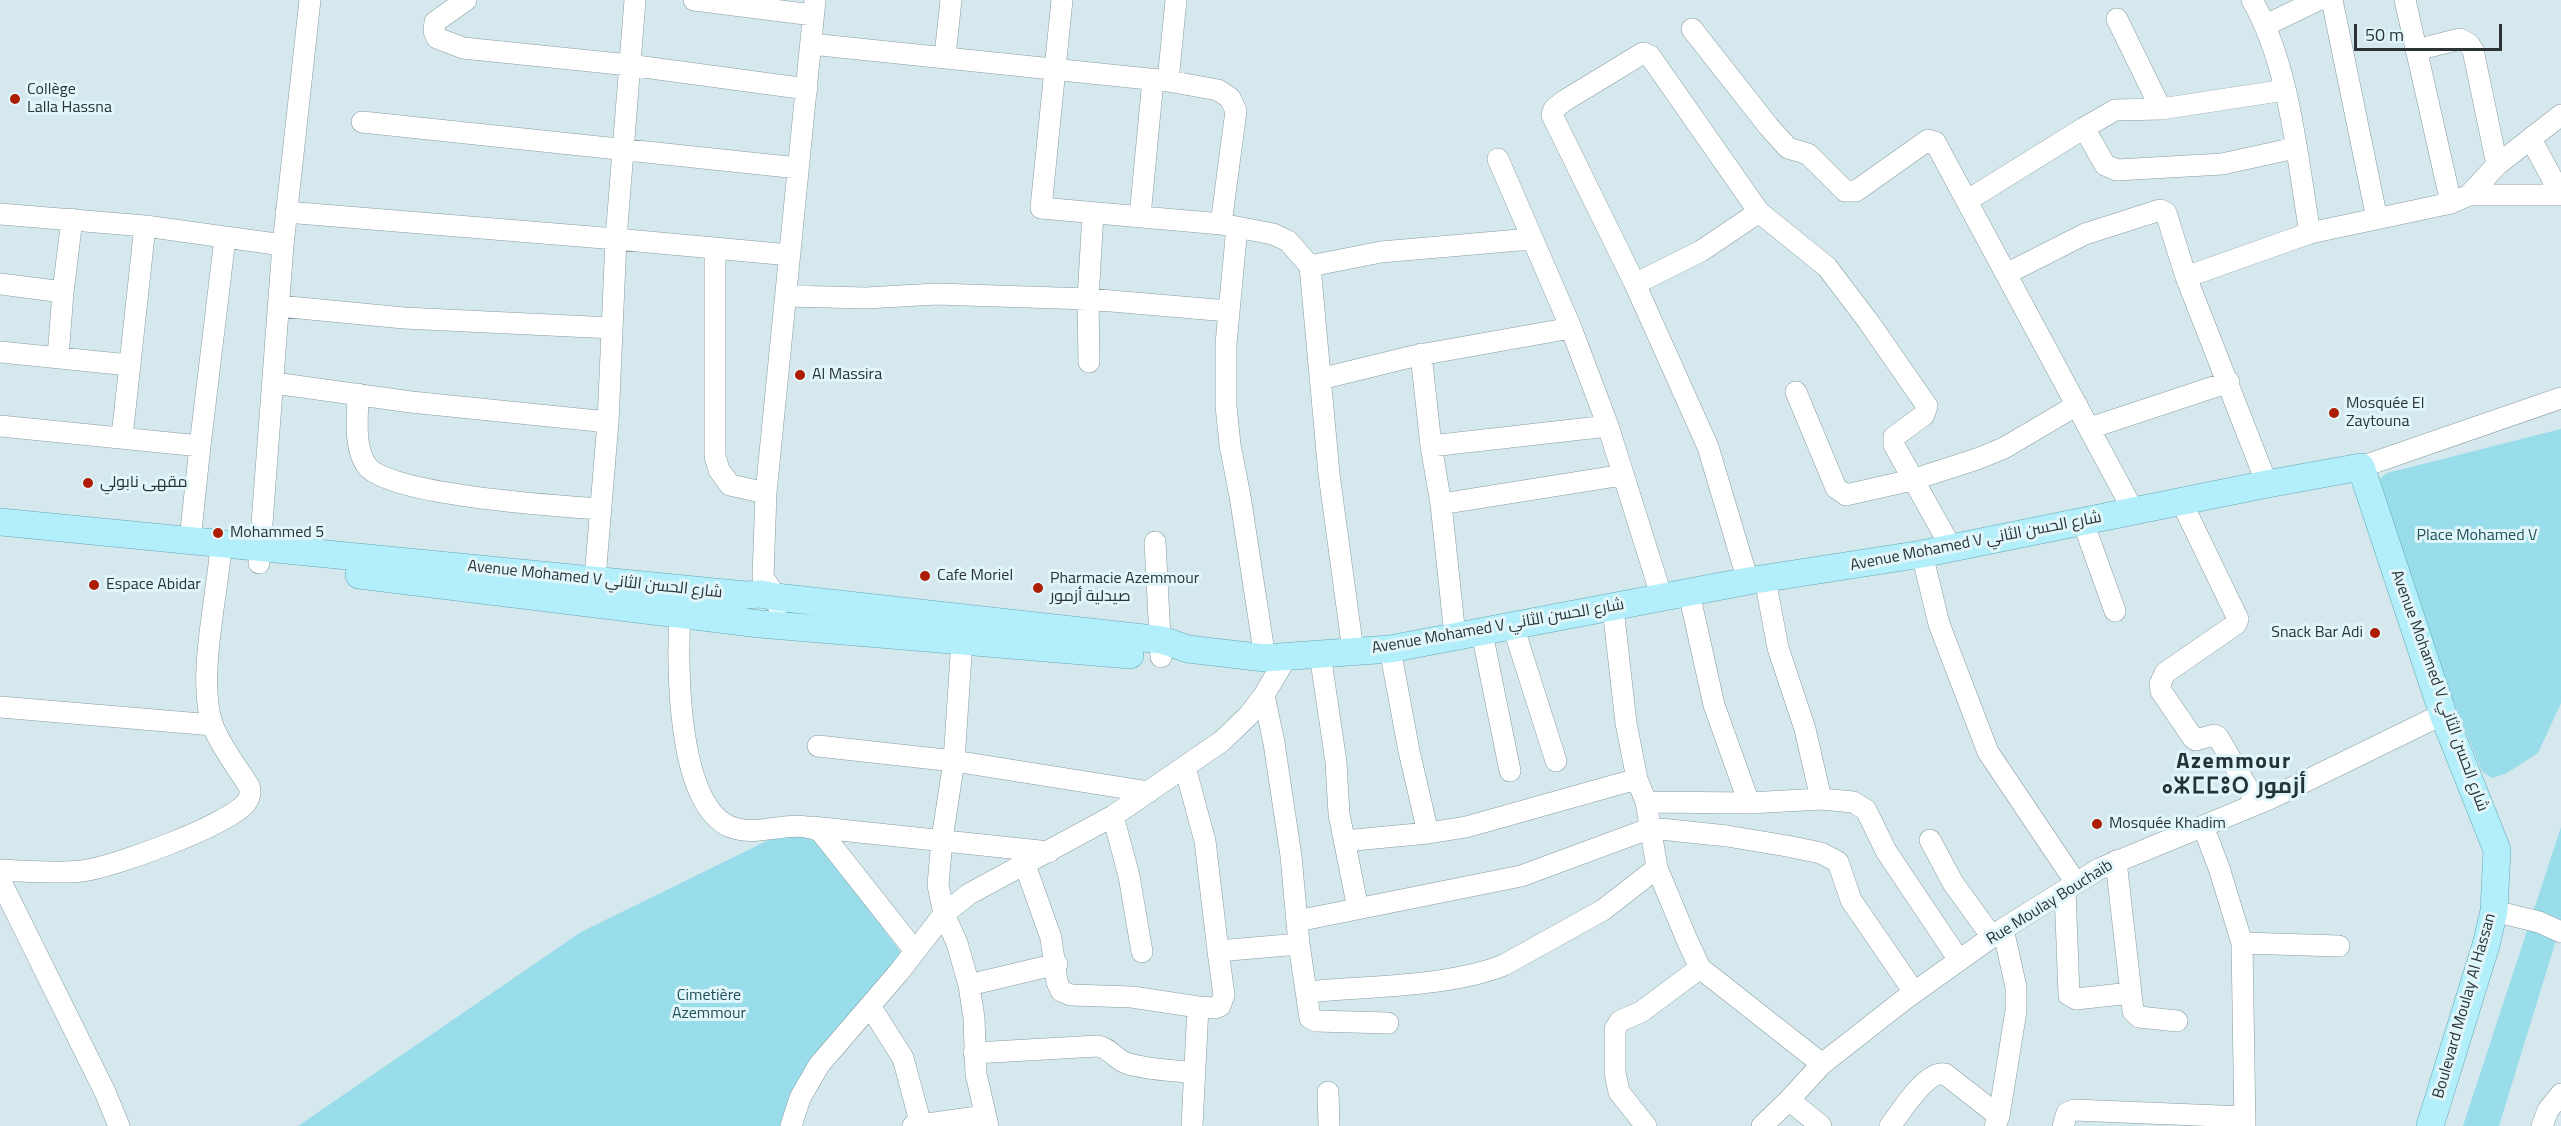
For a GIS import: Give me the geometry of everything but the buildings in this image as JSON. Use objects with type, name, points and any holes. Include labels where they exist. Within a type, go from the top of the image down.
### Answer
[{"type":"main road","name":"Avenue Mohamed V شارع الحسن الثاني","points":[[0,539],[595,578],[764,598],[963,629],[1275,658],[1390,649],[1482,633],[1756,580],[1952,549],[2181,501],[2361,467],[2444,714],[2497,850]]},
{"type":"main road","name":"Avenue Mohamed V شارع الحسن الثاني","points":[[0,522],[190,540],[220,552]]},
{"type":"main road","name":"Avenue Mohamed V شارع الحسن الثاني","points":[[260,556],[744,621],[764,598]]},
{"type":"main road","name":"Boulevard Moulay Al Hassan","points":[[2430,1126],[2486,945],[2494,911],[2497,850]]},
{"type":"street","points":[[260,556],[283,245],[310,0]]},
{"type":"street","points":[[466,0],[435,22],[434,31],[437,38],[463,48],[629,65],[807,88]]},
{"type":"street","points":[[595,578],[608,422],[616,238],[635,0]]},
{"type":"street","points":[[694,0],[814,8],[766,493],[764,598]]},
{"type":"street","points":[[945,56],[951,0]]},
{"type":"street","points":[[1062,0],[1041,208],[1140,216],[1229,226],[1273,234],[1288,241],[1310,266],[1329,474],[1353,651]]},
{"type":"street","points":[[1140,216],[1176,0]]},
{"type":"street","points":[[2252,0],[2266,25],[2284,90],[2310,233]]},
{"type":"street","points":[[2266,25],[2318,0]]},
{"type":"street","points":[[2332,0],[2377,219]]},
{"type":"street","points":[[2405,0],[2416,50],[2460,199]]},
{"type":"street","points":[[2117,19],[2161,109]]},
{"type":"street","points":[[1692,29],[1788,148],[1808,154],[1845,191],[1856,191],[1931,140],[1935,142],[2134,512]]},
{"type":"street","points":[[2416,50],[2460,39],[2469,44],[2473,50],[2497,165]]},
{"type":"street","points":[[791,1126],[800,1098],[819,1065],[944,914],[969,894],[1113,816],[1222,741],[1249,715],[1264,695],[1275,658],[1230,445],[1226,406],[1229,226],[1236,111],[1230,98],[1218,90],[1161,81],[945,56],[811,44]]},
{"type":"street","points":[[1821,799],[1805,729],[1756,580],[1708,447],[1635,284],[1552,112],[1564,101],[1638,55],[1643,53],[1650,56],[1759,212],[1827,267],[1927,406],[1924,415],[1897,433],[1893,441],[1912,480],[1952,549]]},
{"type":"street","points":[[1968,200],[2115,110],[2161,109],[2284,90]]},
{"type":"street","points":[[2460,199],[2497,165],[2561,115]]},
{"type":"street","points":[[362,122],[798,168]]},
{"type":"street","points":[[2084,128],[2105,165],[2117,170],[2222,164],[2295,148]]},
{"type":"street","points":[[2186,277],[2310,233],[2460,199],[2561,195],[2531,139]]},
{"type":"street","points":[[1498,159],[1571,328],[1608,426],[1662,598]]},
{"type":"street","points":[[2006,274],[2085,234],[2160,210],[2168,215],[2186,277],[2267,484]]},
{"type":"street","points":[[286,212],[616,238],[715,250],[790,255]]},
{"type":"street","points":[[1635,284],[1701,251],[1759,212]]},
{"type":"street","points":[[1089,362],[1088,299],[1093,213]]},
{"type":"street","points":[[0,214],[145,226],[283,245]]},
{"type":"street","points":[[58,357],[72,219]]},
{"type":"street","points":[[122,437],[145,226]]},
{"type":"street","points":[[190,540],[225,238]]},
{"type":"street","points":[[1310,266],[1381,252],[1531,239]]},
{"type":"street","points":[[715,250],[715,456],[719,470],[730,485],[766,493]]},
{"type":"street","points":[[0,284],[63,292]]},
{"type":"street","points":[[787,296],[866,298],[936,294],[1088,299],[1228,311]]},
{"type":"street","points":[[279,306],[404,318],[612,328]]},
{"type":"street","points":[[1320,379],[1421,354],[1571,328]]},
{"type":"street","points":[[0,352],[129,364]]},
{"type":"street","points":[[1421,354],[1431,446],[1441,504],[1455,636]]},
{"type":"street","points":[[2090,428],[2229,382]]},
{"type":"street","points":[[273,383],[608,422]]},
{"type":"street","points":[[1796,392],[1836,488],[1841,493],[1853,495],[1952,468],[2004,448],[2077,405]]},
{"type":"street","points":[[358,394],[358,437],[361,456],[368,468],[383,477],[421,488],[458,494],[600,509]]},
{"type":"street","points":[[2361,467],[2561,398]]},
{"type":"street","points":[[0,426],[200,446]]},
{"type":"street","points":[[1431,446],[1608,426]]},
{"type":"street","points":[[1441,504],[1623,475]]},
{"type":"street","points":[[2181,501],[2238,619],[2236,624],[2165,673],[2160,684],[2161,692],[2193,738],[2196,740],[2214,735],[2218,737],[2257,804]]},
{"type":"street","points":[[2083,522],[2115,611]]},
{"type":"street","points":[[1155,542],[1161,649]]},
{"type":"street","points":[[0,870],[81,871],[112,866],[202,829],[238,810],[248,800],[250,790],[213,725],[208,693],[208,657],[220,552]]},
{"type":"street","points":[[1922,554],[1939,624],[1988,752],[2070,887],[2069,995],[2076,999],[2131,993]]},
{"type":"street","points":[[1689,593],[1714,705],[1749,803]]},
{"type":"street","points":[[1613,608],[1626,723],[1636,779],[1647,802],[1657,868],[1700,968],[1821,1064]]},
{"type":"street","points":[[680,614],[678,666],[681,717],[693,772],[707,803],[720,818],[733,828],[756,830],[812,827],[1049,852]]},
{"type":"street","points":[[1513,626],[1556,761]]},
{"type":"street","points":[[870,1006],[903,1058],[917,1125],[987,1121],[979,1091],[974,1053],[974,1018],[969,985],[959,950],[944,914],[938,885],[942,839],[954,761],[963,629]]},
{"type":"street","points":[[1482,633],[1509,771]]},
{"type":"street","points":[[1390,649],[1409,751],[1428,832]]},
{"type":"street","points":[[1320,654],[1336,762],[1339,814],[1358,909]]},
{"type":"street","points":[[1264,695],[1292,856],[1299,944],[1309,1014],[1313,1021],[1388,1023]]},
{"type":"street","points":[[0,707],[213,725]]},
{"type":"street","name":"Rue Moulay Bouchaib","points":[[1762,1126],[1821,1064],[1959,960],[2070,887],[2116,861],[2257,804],[2444,714]]},
{"type":"street","points":[[818,746],[954,761],[1149,792]]},
{"type":"street","points":[[1025,865],[1049,930],[1057,964],[1059,987],[1065,993],[1132,997],[1198,1007],[1220,1006],[1223,1000],[1204,841],[1185,767]]},
{"type":"street","points":[[1344,841],[1466,827],[1636,779]]},
{"type":"street","points":[[1647,802],[1749,803],[1821,799],[1853,802],[1866,810],[1886,851],[1959,960]]},
{"type":"street","points":[[1113,816],[1130,876],[1142,952]]},
{"type":"street","points":[[2063,1126],[2067,1113],[2074,1110],[2245,1121],[2242,943],[2219,868],[2203,826]]},
{"type":"street","points":[[812,827],[825,837],[915,951]]},
{"type":"street","points":[[1297,921],[1521,876],[1652,828],[1737,837],[1787,846],[1838,862],[1848,893],[1859,912],[1914,992]]},
{"type":"street","points":[[1930,840],[1953,884],[1997,933],[2016,987],[2016,1011],[1999,1123]]},
{"type":"street","points":[[2116,861],[2133,1011],[2139,1017],[2177,1021]]},
{"type":"street","points":[[1307,992],[1423,982],[1488,971],[1603,910],[1657,868]]},
{"type":"street","points":[[0,880],[105,1092],[119,1126]]},
{"type":"street","points":[[2494,911],[2539,922],[2561,932]]},
{"type":"street","points":[[2242,943],[2339,946]]},
{"type":"street","points":[[1218,951],[1299,944]]},
{"type":"street","points":[[969,985],[1057,964]]},
{"type":"street","points":[[1646,1126],[1619,1092],[1615,1073],[1615,1029],[1620,1021],[1641,1012],[1700,968]]},
{"type":"street","points":[[1192,1126],[1198,1007]]},
{"type":"street","points":[[974,1053],[1098,1046],[1104,1047],[1118,1059],[1129,1064],[1194,1073]]},
{"type":"street","points":[[1890,1126],[1928,1077],[1939,1073],[1945,1074],[1999,1123]]},
{"type":"street","points":[[1328,1092],[1329,1126]]},
{"type":"street","points":[[2542,1126],[2548,1110],[2561,1094]]},
{"type":"street","points":[[1789,1100],[1821,1126]]},
{"type":"green space","name":"Place Mohamed V","points":[[2561,429],[2561,703],[2538,753],[2507,773],[2492,778],[2482,771],[2373,507],[2372,485],[2387,473]]},
{"type":"green space","points":[[2561,827],[2561,924],[2499,1126],[2463,1126]]},
{"type":"green space","name":"Cimetière Azemmour","points":[[785,832],[814,834],[907,961],[811,1070],[796,1126],[298,1126],[581,932]]},
{"type":"place","name":"Collège Lalla Hassna","points":[[15,99]]},
{"type":"place","name":"Al Massira","points":[[800,375]]},
{"type":"place","name":"Mosquée El Zaytouna","points":[[2334,413]]},
{"type":"place","name":"مقهى نابولي","points":[[88,483]]},
{"type":"place","name":"Mohammed 5","points":[[218,533]]},
{"type":"place","name":"Cafe Moriel","points":[[925,576]]},
{"type":"place","name":"Espace Abidar","points":[[94,585]]},
{"type":"place","name":"Pharmacie Azemmour صيدلية أزمور","points":[[1038,588]]},
{"type":"place","name":"Snack Bar Adi","points":[[2375,633]]},
{"type":"place","name":"Mosquée Khadim","points":[[2097,824]]},
{"type":"district","name":"Azemmour ⴰⵣⵎⵎⵓⵔ أزمور","points":[[2234,776]]}]
